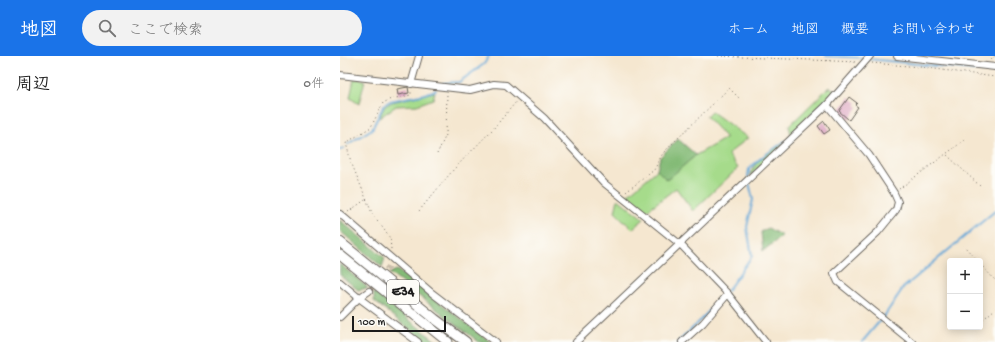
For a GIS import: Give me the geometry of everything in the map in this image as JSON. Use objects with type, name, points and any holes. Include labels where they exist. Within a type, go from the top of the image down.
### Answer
[{"type":"highway","name":"E34","points":[[340,242],[435,319],[466,342]]},
{"type":"highway","name":"E34","points":[[340,255],[448,342]]},
{"type":"street","points":[[411,84],[419,56]]},
{"type":"street","points":[[576,342],[681,245],[828,105],[870,56]]},
{"type":"street","points":[[897,56],[995,67]]},
{"type":"street","points":[[340,75],[470,90],[501,84],[506,85],[544,118],[604,183],[681,245],[726,292],[766,342]]},
{"type":"street","points":[[828,105],[869,155],[894,193],[898,202],[896,210],[878,232],[834,273],[838,282],[912,342]]},
{"type":"street","points":[[341,215],[432,293],[496,342]]},
{"type":"street","points":[[389,267],[393,260]]},
{"type":"street","points":[[340,282],[418,342]]},
{"type":"street","points":[[340,318],[359,298],[369,291]]},
{"type":"street","points":[[682,342],[703,323],[726,292]]},
{"type":"path","points":[[718,56],[865,62],[920,67],[995,77]]},
{"type":"path","points":[[388,255],[391,248],[390,238],[372,213],[351,162],[346,144],[371,128],[383,103],[391,99],[411,95],[411,84]]},
{"type":"path","points":[[437,154],[446,135],[447,88]]},
{"type":"path","points":[[621,197],[654,170],[663,153],[729,88],[740,99]]},
{"type":"path","points":[[418,211],[454,169],[493,129],[521,97]]},
{"type":"path","points":[[894,193],[966,139]]},
{"type":"path","points":[[946,154],[980,186]]},
{"type":"path","points":[[341,215],[366,200]]},
{"type":"path","points":[[963,245],[975,258]]},
{"type":"path","points":[[983,267],[995,280]]},
{"type":"path","points":[[983,319],[995,309]]},
{"type":"green space","points":[[354,79],[365,80],[359,104],[350,98]]},
{"type":"green space","points":[[829,87],[835,90],[791,134],[789,126]]},
{"type":"green space","points":[[435,92],[433,99],[417,105],[396,106],[379,118],[385,106],[392,102]]},
{"type":"green space","points":[[711,111],[748,138],[728,154],[738,168],[693,211],[676,188],[645,212],[625,197],[657,170],[667,179],[696,155],[726,138],[706,116]]},
{"type":"green space","points":[[678,139],[696,155],[667,180],[657,170],[660,157]]},
{"type":"green space","points":[[785,143],[750,176],[759,161]]},
{"type":"green space","points":[[618,199],[644,219],[632,229],[615,212]]},
{"type":"green space","points":[[340,220],[385,258],[382,267],[340,231]]},
{"type":"green space","points":[[768,228],[782,236],[763,251],[761,232]]},
{"type":"green space","points":[[340,264],[368,288],[358,290],[340,275]]},
{"type":"green space","points":[[397,270],[491,342],[479,342],[389,273]]},
{"type":"green space","points":[[374,292],[437,342],[425,342],[374,301]]},
{"type":"building","points":[[408,87],[409,93],[398,95],[397,89]]},
{"type":"building","points":[[849,97],[857,103],[855,105],[858,107],[849,120],[839,111]]},
{"type":"building","points":[[824,121],[830,130],[824,134],[818,126]]},
{"type":"waterway","points":[[443,83],[459,82],[484,64],[489,56]]},
{"type":"waterway","points":[[826,56],[865,58]]},
{"type":"waterway","points":[[869,59],[995,72]]},
{"type":"waterway","points":[[348,144],[372,129],[384,105],[390,101],[421,95],[436,90]]},
{"type":"waterway","points":[[813,114],[827,100]]},
{"type":"waterway","points":[[748,177],[749,169],[761,158],[785,141]]},
{"type":"waterway","points":[[340,150],[344,148]]},
{"type":"waterway","points":[[727,291],[752,256],[747,227],[753,199],[749,183]]},
{"type":"waterway","points":[[862,342],[885,315],[903,288],[995,211]]},
{"type":"waterway","points":[[678,342],[701,320],[723,295]]},
{"type":"tunnel","points":[[369,291],[389,267]]}]
